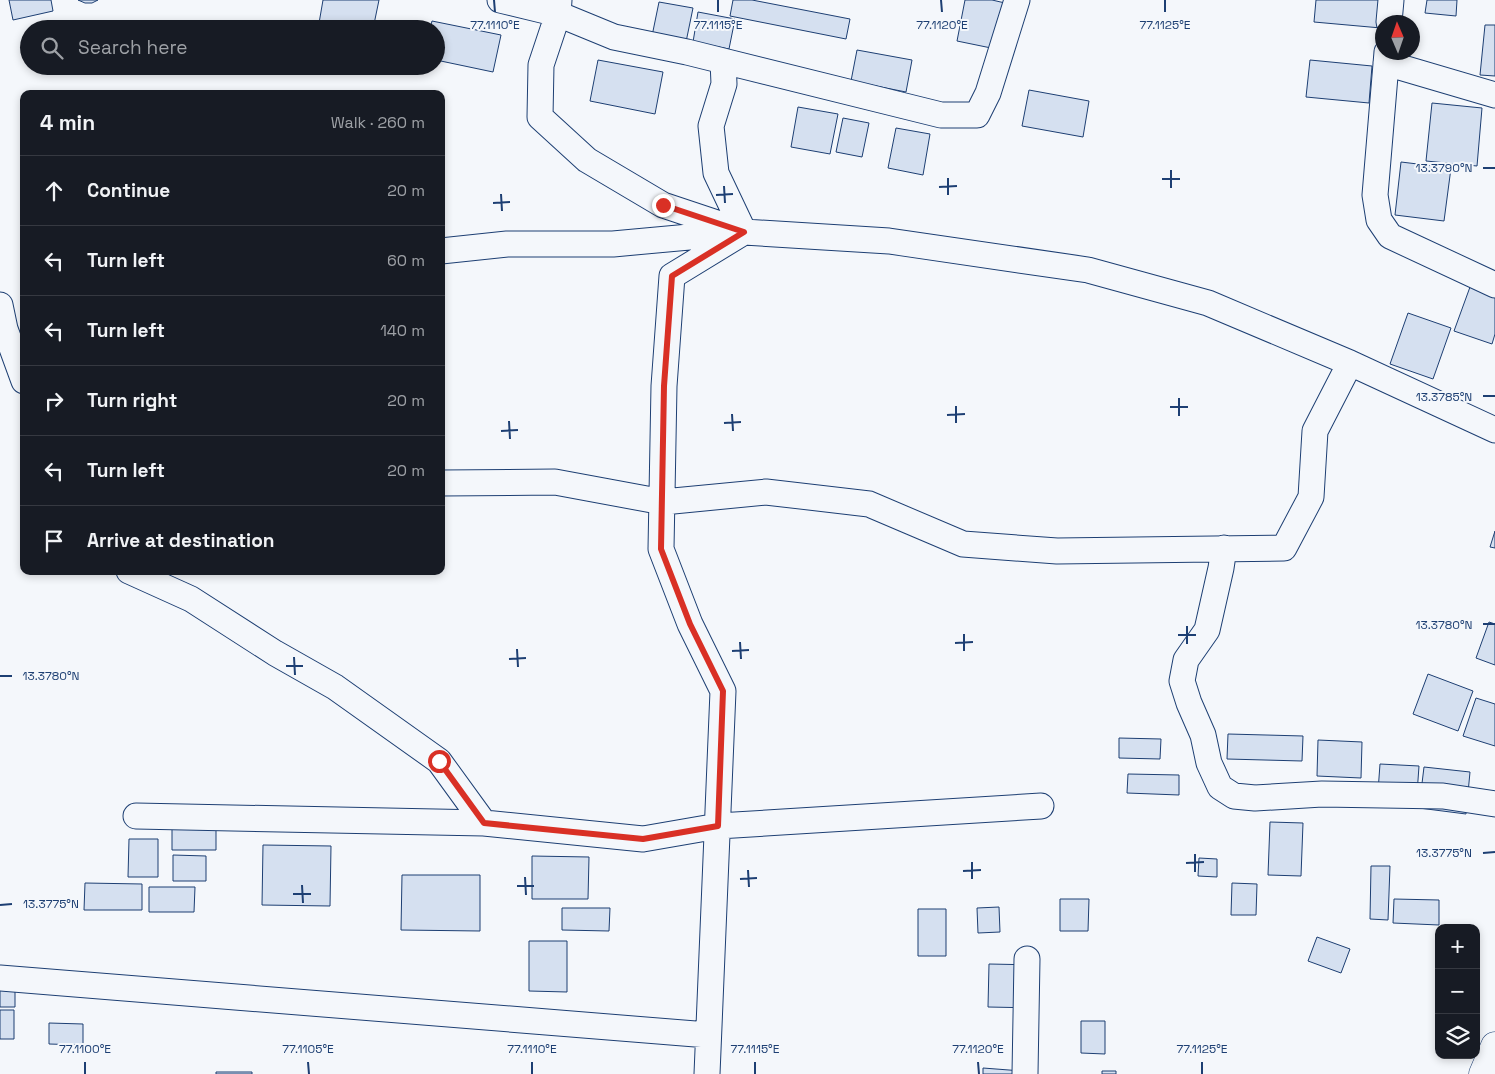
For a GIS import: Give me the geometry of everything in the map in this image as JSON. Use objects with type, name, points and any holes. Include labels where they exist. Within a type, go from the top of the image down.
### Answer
[{"type":"main road","points":[[1483,1074],[1495,1046]]},
{"type":"street","points":[[500,0],[558,7],[614,37],[687,52],[941,115],[977,115],[988,93],[1018,0]]},
{"type":"street","points":[[1390,15],[1391,0]]},
{"type":"street","points":[[558,7],[540,65],[540,117],[587,160],[663,205],[744,232]]},
{"type":"street","points":[[1386,60],[1375,195],[1379,220],[1390,236],[1495,285]]},
{"type":"street","points":[[1392,60],[1495,95]]},
{"type":"street","points":[[723,61],[724,84],[711,126],[716,173],[744,232]]},
{"type":"street","points":[[707,1074],[723,691],[690,624],[661,549],[664,386],[672,276],[744,232]]},
{"type":"street","points":[[445,251],[507,244],[613,244],[744,232],[889,241],[1088,270],[1208,303],[1350,364],[1495,430]]},
{"type":"street","points":[[7,323],[20,367]]},
{"type":"street","points":[[445,483],[555,482],[663,502],[766,492],[869,504],[963,544],[1057,551],[1284,548],[1310,497],[1315,431],[1350,364]]},
{"type":"street","points":[[1224,548],[1206,630],[1186,660],[1182,681],[1203,735],[1209,763],[1220,787],[1234,796],[1255,798],[1322,794],[1443,796],[1495,804]]},
{"type":"street","points":[[137,575],[191,599],[343,693],[439,761],[484,823]]},
{"type":"street","points":[[136,816],[484,823],[643,839],[718,826],[1041,806]]},
{"type":"street","points":[[1025,1074],[1027,960]]},
{"type":"street","points":[[0,978],[708,1034]]},
{"type":"building","points":[[9,0],[51,0],[53,11],[13,20]]},
{"type":"building","points":[[78,0],[98,0],[92,3],[85,3]]},
{"type":"building","points":[[323,0],[379,0],[375,20],[320,20]]},
{"type":"building","points":[[733,0],[752,0],[850,19],[846,39],[730,16]]},
{"type":"building","points":[[965,0],[992,0],[1005,3],[996,49],[957,41]]},
{"type":"building","points":[[1316,0],[1384,0],[1382,15],[1375,15],[1375,27],[1314,22]]},
{"type":"building","points":[[1427,0],[1457,0],[1456,16],[1425,13]]},
{"type":"building","points":[[659,2],[693,8],[686,42],[652,36]]},
{"type":"building","points":[[698,12],[735,19],[729,49],[693,42]]},
{"type":"building","points":[[445,24],[501,35],[493,72],[445,62]]},
{"type":"building","points":[[1485,25],[1495,25],[1495,76],[1480,75]]},
{"type":"building","points":[[857,50],[912,60],[906,92],[851,81]]},
{"type":"building","points":[[598,60],[663,72],[655,114],[590,101]]},
{"type":"building","points":[[1310,60],[1372,66],[1369,103],[1306,97]]},
{"type":"building","points":[[1029,90],[1089,101],[1083,137],[1022,126]]},
{"type":"building","points":[[1432,103],[1482,108],[1477,166],[1426,161]]},
{"type":"building","points":[[798,107],[838,114],[830,154],[791,147]]},
{"type":"building","points":[[843,118],[869,123],[862,157],[836,152]]},
{"type":"building","points":[[896,128],[930,134],[923,175],[888,168]]},
{"type":"building","points":[[1401,162],[1451,168],[1444,221],[1395,215]]},
{"type":"building","points":[[1470,287],[1495,295],[1495,334],[1492,344],[1454,331]]},
{"type":"building","points":[[1408,313],[1451,328],[1433,379],[1390,364]]},
{"type":"building","points":[[1495,531],[1495,548],[1490,547]]},
{"type":"building","points":[[1489,622],[1495,624],[1495,665],[1476,658]]},
{"type":"building","points":[[1428,674],[1473,691],[1458,731],[1413,714]]},
{"type":"building","points":[[1476,698],[1495,704],[1495,746],[1463,736]]},
{"type":"building","points":[[1228,734],[1303,736],[1302,761],[1227,759]]},
{"type":"building","points":[[1119,738],[1161,739],[1160,759],[1119,758]]},
{"type":"building","points":[[1318,740],[1362,742],[1361,778],[1317,776]]},
{"type":"building","points":[[1380,764],[1419,766],[1416,808],[1377,805]]},
{"type":"building","points":[[1424,767],[1470,772],[1466,814],[1419,808]]},
{"type":"building","points":[[1128,774],[1179,775],[1179,795],[1127,793]]},
{"type":"building","points":[[1270,822],[1303,823],[1301,876],[1268,875]]},
{"type":"building","points":[[172,829],[216,829],[216,850],[172,850]]},
{"type":"building","points":[[129,839],[158,839],[158,877],[128,877]]},
{"type":"building","points":[[263,845],[331,846],[330,906],[262,905]]},
{"type":"building","points":[[173,855],[206,856],[206,881],[173,881]]},
{"type":"building","points":[[532,856],[589,857],[588,899],[532,899]]},
{"type":"building","points":[[1199,858],[1217,859],[1217,877],[1198,876]]},
{"type":"building","points":[[1371,866],[1390,866],[1388,920],[1370,919]]},
{"type":"building","points":[[402,875],[480,875],[480,931],[401,930]]},
{"type":"building","points":[[85,883],[142,884],[142,910],[84,910]]},
{"type":"building","points":[[1232,883],[1257,884],[1256,915],[1231,915]]},
{"type":"building","points":[[149,887],[195,887],[194,912],[149,912]]},
{"type":"building","points":[[1060,899],[1089,899],[1088,931],[1060,931]]},
{"type":"building","points":[[1394,899],[1439,900],[1439,924],[1393,923]]},
{"type":"building","points":[[999,907],[1000,932],[978,933],[977,908]]},
{"type":"building","points":[[562,908],[610,908],[609,931],[562,930]]},
{"type":"building","points":[[918,909],[946,909],[946,956],[918,956]]},
{"type":"building","points":[[1317,937],[1350,949],[1341,973],[1308,961]]},
{"type":"building","points":[[529,941],[567,941],[567,992],[529,991]]},
{"type":"building","points":[[989,964],[1038,965],[1037,1008],[988,1007]]},
{"type":"building","points":[[0,989],[15,989],[15,1007],[0,1007]]},
{"type":"building","points":[[0,1010],[14,1010],[14,1039],[0,1039]]},
{"type":"building","points":[[1081,1021],[1105,1021],[1105,1054],[1081,1053]]},
{"type":"building","points":[[49,1023],[83,1024],[83,1045],[49,1044]]},
{"type":"building","points":[[983,1068],[1022,1071],[1021,1074],[983,1074]]},
{"type":"building","points":[[1102,1071],[1116,1071],[1116,1074],[1102,1074]]},
{"type":"building","points":[[216,1072],[252,1072],[252,1074],[216,1074]]},
{"type":"route","points":[[439,761],[484,823],[643,839],[718,826],[723,691],[690,624],[661,549],[664,386],[672,276],[744,232],[663,205]]}]
